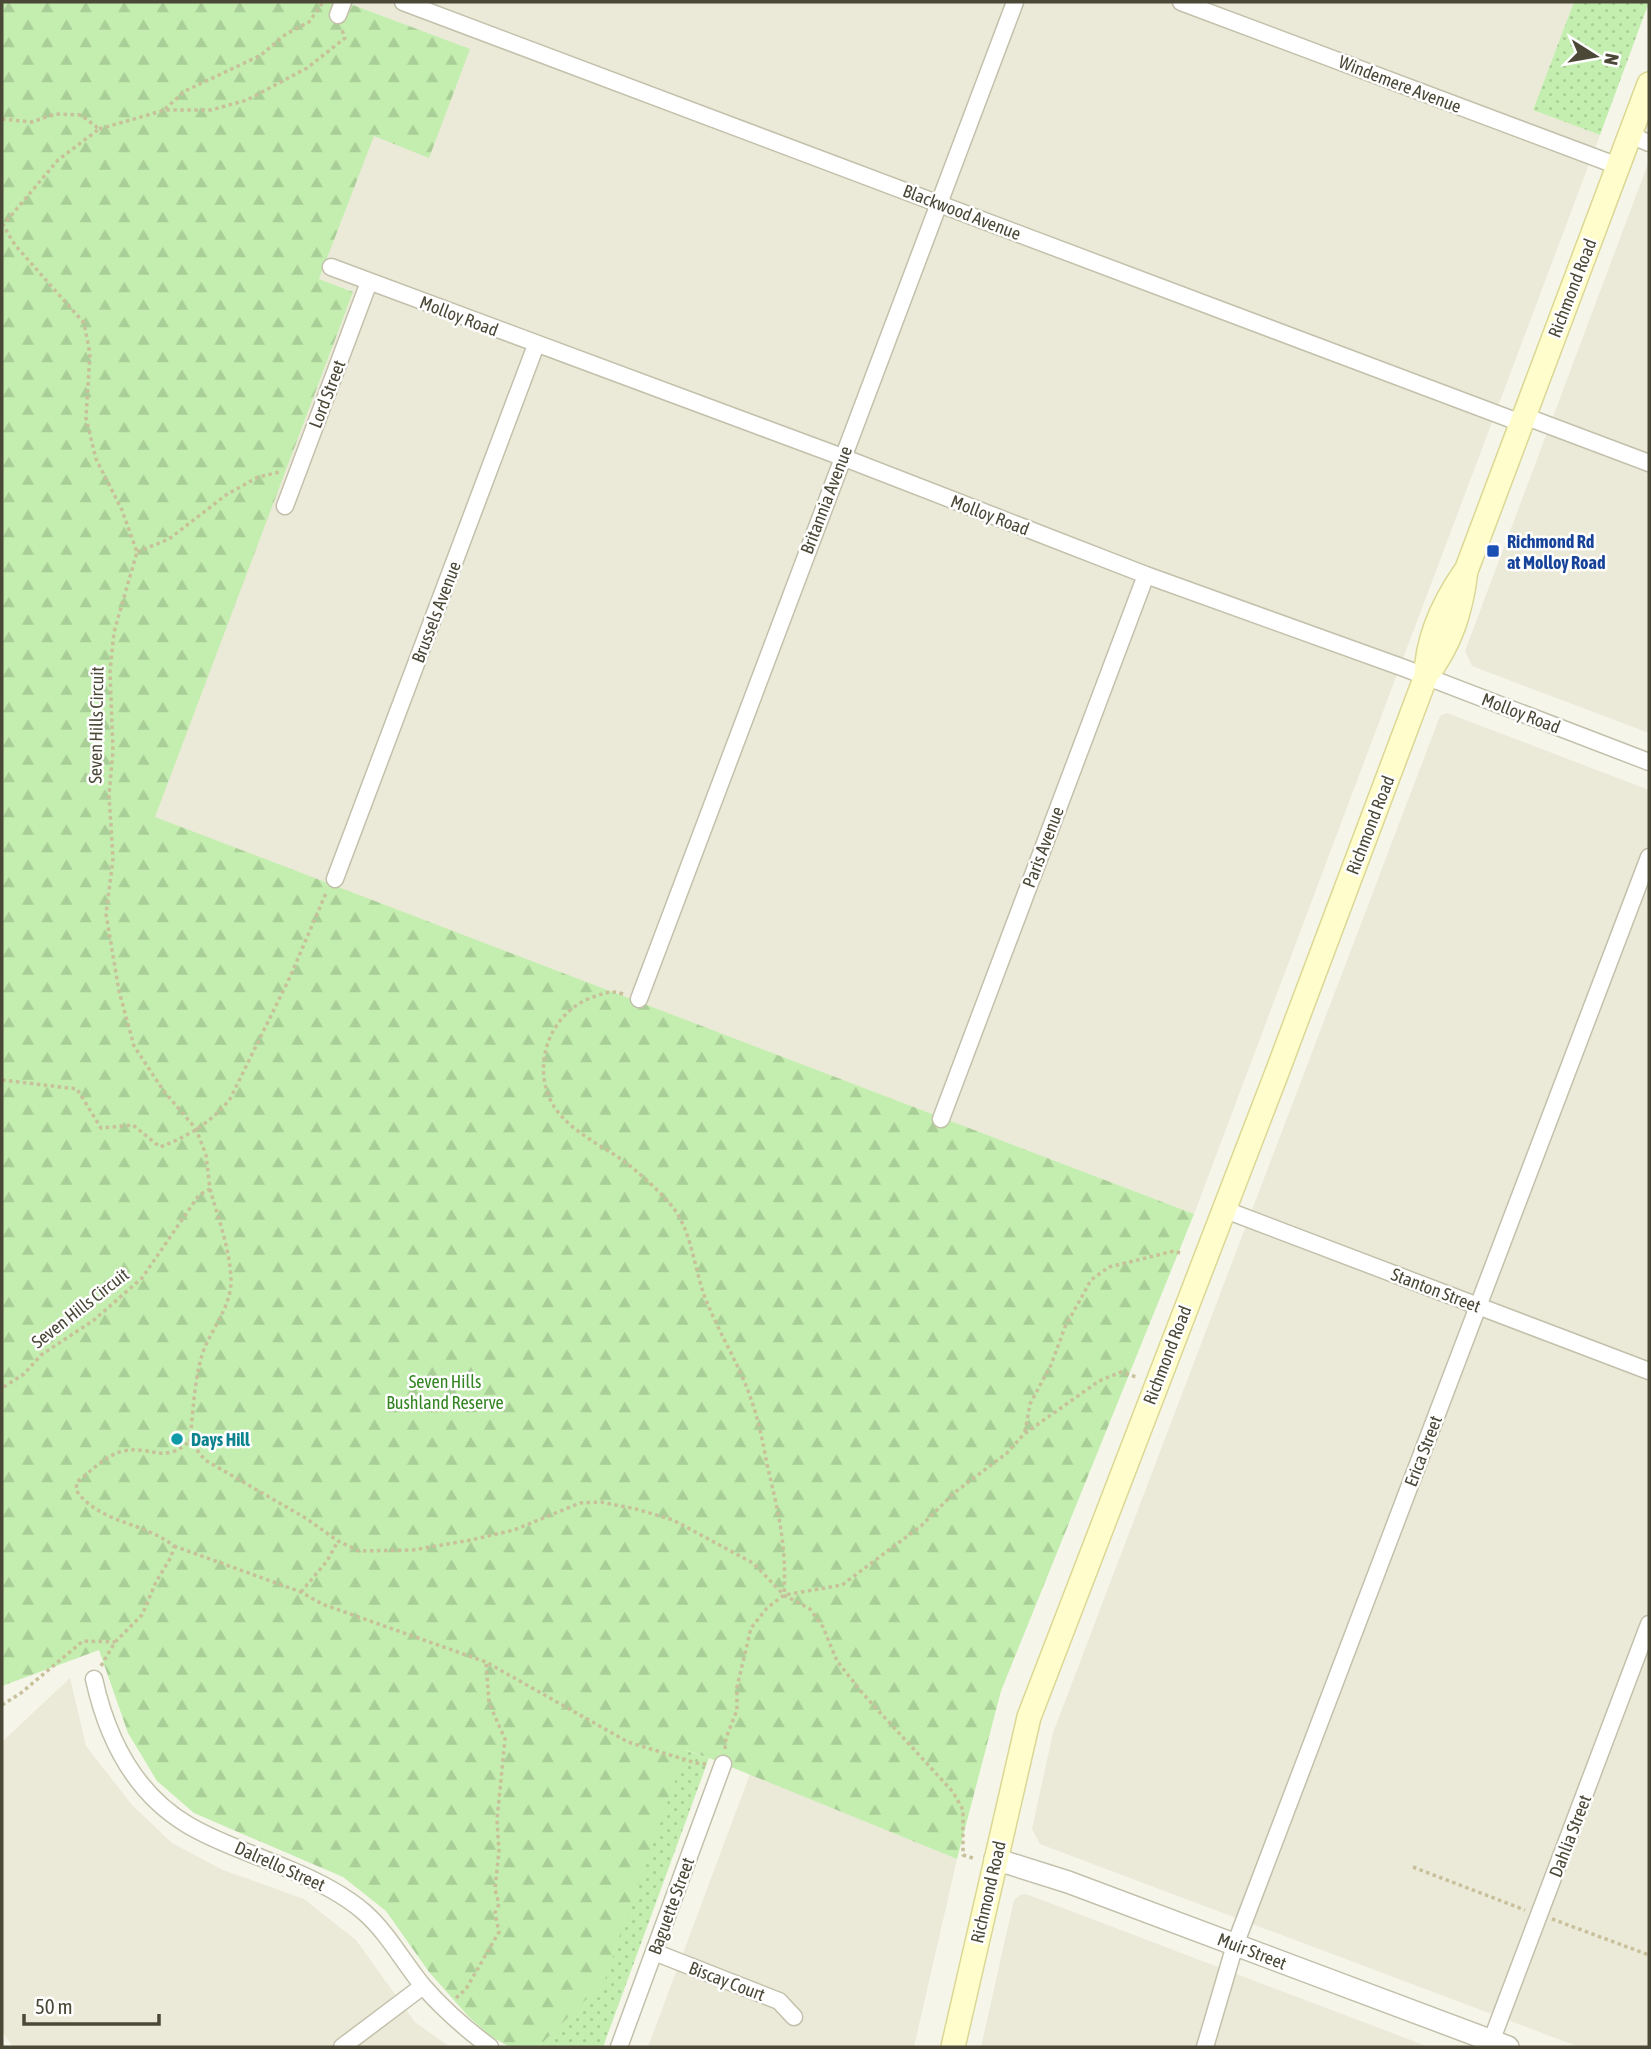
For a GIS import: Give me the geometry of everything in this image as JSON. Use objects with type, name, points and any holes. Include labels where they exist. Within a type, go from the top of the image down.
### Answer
[{"type":"main road","name":"Richmond Road","points":[[953,2047],[1029,1717],[1426,676],[1427,651],[1436,625],[1447,598],[1466,570],[1618,166],[1640,139],[1649,84]]},
{"type":"street","name":"Blackwood Avenue","points":[[403,2],[938,203],[1522,419],[1649,463]]},
{"type":"street","name":"Britannia Avenue","points":[[639,999],[1015,2]]},
{"type":"street","name":"Windemere Avenue","points":[[1181,2],[1618,166]]},
{"type":"street","name":"Molloy Road","points":[[331,267],[842,457],[1146,575],[1426,676],[1649,762]]},
{"type":"street","name":"Lord Street","points":[[285,506],[369,282]]},
{"type":"street","name":"Brussels Avenue","points":[[335,879],[536,345]]},
{"type":"street","name":"Paris Avenue","points":[[941,1119],[1146,575]]},
{"type":"street","name":"Erica Street","points":[[1205,2047],[1235,1945],[1649,857]]},
{"type":"street","name":"Stanton Street","points":[[1223,1209],[1649,1371]]},
{"type":"street","name":"Dahlia Street","points":[[1496,2045],[1540,1915],[1649,1624]]},
{"type":"street","name":"Dalrello Street","points":[[94,1679],[100,1708],[112,1738],[134,1777],[158,1805],[190,1826],[324,1884],[364,1912],[396,1947],[423,1986],[464,2028],[490,2047]]},
{"type":"street","name":"Baguette Street","points":[[619,2047],[723,1764]]},
{"type":"street","name":"Muir Street","points":[[995,1860],[1068,1882],[1496,2045]]},
{"type":"street","name":"Biscay Court","points":[[654,1952],[779,2001],[794,2017]]},
{"type":"street","points":[[342,2047],[423,1986]]},
{"type":"path","points":[[165,110],[185,91],[261,55],[286,34],[309,22],[323,2]]},
{"type":"path","points":[[300,468],[258,477],[226,495],[169,539],[137,552],[121,510],[96,459],[86,418],[90,354],[84,323],[15,244],[2,225],[58,160],[99,129],[165,110],[211,110],[247,100],[307,68],[345,38],[340,8]]},
{"type":"path","points":[[2,119],[32,122],[55,114],[81,115],[99,129]]},
{"type":"path","name":"Seven Hills Circuit","points":[[2,1388],[24,1374],[41,1355],[94,1320],[142,1278],[199,1195],[211,1189],[206,1155],[196,1129],[163,1090],[134,1046],[119,991],[106,914],[113,859],[109,795],[113,751],[110,672],[114,632],[137,552]]},
{"type":"path","points":[[2,1080],[77,1088],[101,1128],[133,1125],[160,1147],[180,1140],[218,1115],[230,1100],[290,977],[321,903],[335,879]]},
{"type":"path","points":[[639,999],[613,990],[578,1003],[558,1022],[547,1046],[543,1072],[550,1098],[568,1124],[626,1163],[657,1190],[673,1208],[685,1229],[697,1276],[713,1318],[752,1401],[783,1531],[786,1563],[784,1595]]},
{"type":"path","points":[[211,1189],[227,1252],[231,1282],[221,1315],[202,1354],[190,1441],[179,1451],[156,1454],[139,1449],[120,1452],[78,1482],[75,1490],[82,1499],[105,1515],[149,1530],[174,1546],[301,1592],[322,1604],[486,1662],[628,1742],[696,1763],[723,1764],[726,1738],[737,1710],[737,1687],[751,1628],[767,1608],[784,1595],[842,1585],[921,1526],[954,1493],[1007,1453],[1024,1434],[1100,1381],[1121,1372],[1136,1377]]},
{"type":"path","points":[[1024,1434],[1030,1404],[1051,1365],[1065,1327],[1091,1280],[1109,1267],[1174,1251],[1183,1254]]},
{"type":"path","points":[[190,1441],[205,1460],[359,1551],[413,1549],[514,1530],[580,1503],[601,1502],[636,1508],[673,1520],[707,1537],[753,1563],[784,1595],[810,1609],[823,1628],[837,1661],[864,1695],[953,1792],[963,1810],[962,1855],[969,1859],[995,1860]]},
{"type":"path","points":[[301,1592],[327,1561],[338,1541]]},
{"type":"path","points":[[94,1679],[115,1642],[142,1615],[156,1582],[171,1558],[174,1546]]},
{"type":"path","points":[[2,1705],[21,1693],[83,1641],[115,1642]]},
{"type":"path","points":[[444,2007],[466,1989],[499,1932],[495,1913],[499,1904],[495,1889],[499,1851],[497,1820],[505,1739],[489,1703],[486,1662]]},
{"type":"path","points":[[1413,1867],[1649,1955]]},
{"type":"shaded area","points":[[345,2],[1574,2],[1533,110],[1600,135],[1194,1214],[154,817],[353,292],[319,279],[374,135],[429,157],[469,49]]},
{"type":"shaded area","points":[[1649,161],[1649,733],[1472,666],[1465,651]]},
{"type":"shaded area","points":[[1447,713],[1649,790],[1649,2047],[1579,2047],[1040,1844],[1032,1829],[1053,1733],[1440,716]]},
{"type":"shaded area","points":[[70,1678],[86,1746],[133,1806],[172,1843],[223,1870],[304,1899],[356,1940],[415,2022],[450,2047],[13,2047],[2,2032],[2,1742]]},
{"type":"shaded area","points":[[750,1774],[957,1859],[914,2047],[648,2047]]},
{"type":"shaded area","points":[[1026,1894],[1429,2047],[981,2047],[1014,1900]]},
{"type":"green space","name":"Seven Hills Bushland Reserve","points":[[2,2],[345,2],[470,49],[429,158],[374,136],[319,279],[353,292],[155,817],[1194,1214],[1001,1691],[957,1859],[686,1750],[604,1982],[538,2047],[510,2047],[490,2036],[468,2016],[429,1972],[386,1911],[343,1877],[194,1813],[157,1781],[128,1733],[99,1650],[2,1686]]},
{"type":"green space","points":[[1574,2],[1649,2],[1600,135],[1533,110]]},
{"type":"green space","points":[[685,1750],[709,1758],[603,2047],[538,2047],[604,1981]]},
{"type":"place","name":"Richmond Rd at Molloy Road","points":[[1493,551]]},
{"type":"place","name":"Days Hill","points":[[177,1439]]}]
